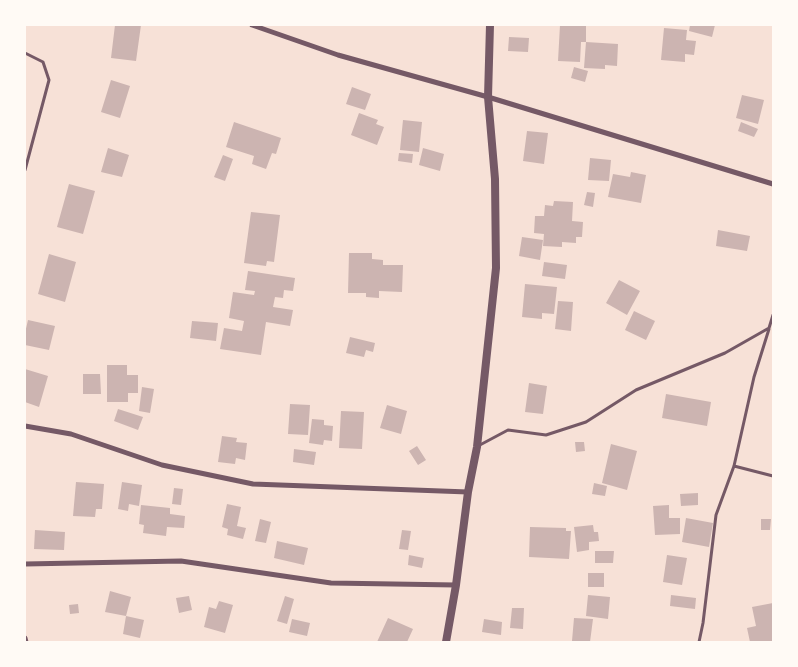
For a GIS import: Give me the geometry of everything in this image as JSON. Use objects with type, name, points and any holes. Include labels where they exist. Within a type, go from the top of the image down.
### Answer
[{"type":"street","points":[[252,25],[338,55],[488,96],[773,184]]},
{"type":"street","points":[[446,642],[456,585],[468,492],[477,447],[496,268],[495,180],[488,96],[490,25]]},
{"type":"street","points":[[25,426],[71,434],[162,465],[253,484],[468,492]]},
{"type":"street","points":[[25,564],[181,561],[331,584],[456,585]]},
{"type":"lane","points":[[25,53],[43,62],[49,80],[25,170]]},
{"type":"lane","points":[[699,642],[716,515],[734,466],[754,378],[773,315]]},
{"type":"lane","points":[[477,447],[508,430],[546,435],[586,422],[636,390],[724,353],[769,328]]},
{"type":"lane","points":[[734,466],[773,476]]},
{"type":"building","points":[[115,25],[141,25],[136,61],[111,58]]},
{"type":"building","points":[[560,25],[586,25],[586,42],[581,42],[580,62],[558,61]]},
{"type":"building","points":[[690,25],[715,25],[712,37],[689,31]]},
{"type":"building","points":[[664,28],[687,30],[686,40],[696,41],[694,55],[685,54],[685,62],[661,60]]},
{"type":"building","points":[[509,37],[529,38],[528,52],[508,51]]},
{"type":"building","points":[[586,42],[618,44],[617,66],[605,65],[605,69],[584,68]]},
{"type":"building","points":[[574,67],[588,71],[585,82],[571,78]]},
{"type":"building","points":[[111,80],[130,86],[120,118],[101,112]]},
{"type":"building","points":[[352,87],[371,94],[365,110],[346,104]]},
{"type":"building","points":[[742,95],[764,100],[758,124],[736,118]]},
{"type":"building","points":[[359,113],[378,120],[376,124],[384,127],[377,145],[351,135]]},
{"type":"building","points":[[403,120],[422,122],[419,152],[400,150]]},
{"type":"building","points":[[234,122],[281,138],[276,154],[272,153],[266,169],[252,164],[254,156],[226,147]]},
{"type":"building","points":[[741,122],[758,129],[754,137],[738,131]]},
{"type":"building","points":[[527,131],[548,133],[544,164],[523,161]]},
{"type":"building","points":[[108,148],[129,155],[122,177],[101,172]]},
{"type":"building","points":[[423,148],[444,154],[440,171],[419,165]]},
{"type":"building","points":[[399,153],[413,154],[412,163],[398,161]]},
{"type":"building","points":[[223,155],[233,159],[225,181],[214,177]]},
{"type":"building","points":[[590,158],[611,160],[609,181],[588,180]]},
{"type":"building","points":[[631,172],[646,175],[641,203],[608,197],[613,174],[630,177]]},
{"type":"building","points":[[69,184],[95,191],[83,234],[57,227]]},
{"type":"building","points":[[587,192],[595,193],[593,207],[584,205]]},
{"type":"building","points":[[554,201],[573,202],[572,221],[583,222],[582,237],[576,237],[576,243],[562,242],[562,247],[543,246],[544,234],[534,233],[535,216],[544,216],[545,205],[553,206]]},
{"type":"building","points":[[251,212],[280,215],[274,262],[267,261],[266,266],[244,263]]},
{"type":"building","points":[[718,230],[750,236],[747,251],[716,246]]},
{"type":"building","points":[[522,237],[543,240],[540,260],[519,256]]},
{"type":"building","points":[[349,253],[372,253],[372,259],[383,260],[383,265],[403,265],[402,292],[379,291],[379,298],[366,297],[366,293],[348,293]]},
{"type":"building","points":[[49,254],[76,262],[65,302],[38,294]]},
{"type":"building","points":[[544,262],[567,265],[565,279],[542,276]]},
{"type":"building","points":[[248,271],[295,278],[293,291],[284,290],[283,298],[275,297],[273,307],[293,310],[290,326],[266,322],[261,355],[220,349],[224,328],[242,331],[244,321],[229,318],[233,292],[254,295],[255,291],[245,290]]},
{"type":"building","points":[[619,280],[640,291],[627,315],[606,303]]},
{"type":"building","points":[[525,284],[557,287],[554,314],[542,313],[542,319],[522,317]]},
{"type":"building","points":[[558,301],[573,302],[571,331],[555,329]]},
{"type":"building","points":[[634,311],[655,321],[646,340],[625,330]]},
{"type":"building","points":[[28,320],[55,326],[49,350],[25,345]]},
{"type":"building","points":[[192,321],[218,323],[216,341],[190,338]]},
{"type":"building","points":[[350,337],[375,343],[373,352],[366,350],[364,357],[346,353]]},
{"type":"building","points":[[107,365],[127,365],[127,375],[138,375],[138,393],[128,393],[128,402],[107,402]]},
{"type":"building","points":[[25,369],[48,376],[39,407],[25,402]]},
{"type":"building","points":[[83,374],[100,374],[101,394],[83,394]]},
{"type":"building","points":[[529,383],[547,386],[543,414],[525,412]]},
{"type":"building","points":[[142,387],[154,389],[150,413],[139,411]]},
{"type":"building","points":[[666,394],[711,402],[707,426],[662,418]]},
{"type":"building","points":[[290,404],[310,405],[308,435],[288,434]]},
{"type":"building","points":[[387,405],[407,411],[401,434],[380,428]]},
{"type":"building","points":[[118,409],[143,417],[138,430],[114,421]]},
{"type":"building","points":[[341,411],[364,412],[362,449],[339,448]]},
{"type":"building","points":[[312,419],[324,420],[324,425],[333,426],[332,441],[324,440],[323,445],[309,443]]},
{"type":"building","points":[[222,436],[237,438],[236,442],[247,443],[245,460],[236,458],[235,464],[218,462]]},
{"type":"building","points":[[575,442],[584,442],[585,451],[576,452]]},
{"type":"building","points":[[611,444],[637,451],[627,490],[602,483]]},
{"type":"building","points":[[417,446],[426,460],[418,465],[409,451]]},
{"type":"building","points":[[294,449],[316,452],[314,465],[293,462]]},
{"type":"building","points":[[76,482],[104,484],[102,509],[96,509],[95,517],[73,516]]},
{"type":"building","points":[[122,482],[142,485],[139,506],[129,504],[128,511],[118,509]]},
{"type":"building","points":[[594,483],[607,486],[605,496],[592,494]]},
{"type":"building","points":[[174,488],[183,489],[181,505],[172,504]]},
{"type":"building","points":[[698,493],[698,505],[681,506],[680,494]]},
{"type":"building","points":[[227,504],[241,507],[237,526],[246,528],[243,539],[227,535],[228,529],[222,527]]},
{"type":"building","points":[[141,505],[170,508],[170,514],[185,516],[184,528],[167,527],[166,536],[143,533],[144,525],[139,524]]},
{"type":"building","points":[[669,505],[669,518],[680,518],[680,534],[655,535],[653,506]]},
{"type":"building","points":[[686,518],[713,523],[709,547],[682,542]]},
{"type":"building","points":[[260,519],[271,522],[266,543],[255,541]]},
{"type":"building","points":[[761,519],[771,519],[770,530],[761,530]]},
{"type":"building","points":[[593,525],[594,532],[598,532],[599,541],[589,542],[589,550],[577,552],[574,527]]},
{"type":"building","points":[[530,527],[566,528],[566,531],[571,531],[569,559],[529,557]]},
{"type":"building","points":[[35,530],[65,532],[64,550],[34,549]]},
{"type":"building","points":[[402,530],[411,531],[408,550],[399,549]]},
{"type":"building","points":[[277,541],[308,548],[304,565],[274,558]]},
{"type":"building","points":[[595,551],[614,551],[613,563],[595,563]]},
{"type":"building","points":[[409,555],[424,558],[422,568],[408,565]]},
{"type":"building","points":[[667,555],[687,558],[682,585],[663,582]]},
{"type":"building","points":[[588,573],[604,573],[604,587],[588,587]]},
{"type":"building","points":[[110,591],[131,597],[126,616],[105,612]]},
{"type":"building","points":[[588,595],[610,597],[608,619],[586,616]]},
{"type":"building","points":[[671,595],[696,598],[695,609],[670,606]]},
{"type":"building","points":[[189,596],[192,610],[179,613],[176,598]]},
{"type":"building","points":[[285,596],[294,599],[287,624],[277,621]]},
{"type":"building","points":[[219,601],[233,605],[225,633],[204,627],[209,607],[216,609]]},
{"type":"building","points":[[773,603],[773,642],[750,642],[747,628],[756,626],[752,607]]},
{"type":"building","points":[[78,604],[79,613],[70,614],[69,605]]},
{"type":"building","points":[[512,608],[524,608],[523,629],[510,628]]},
{"type":"building","points":[[126,616],[144,620],[140,638],[123,634]]},
{"type":"building","points":[[388,618],[413,629],[407,642],[377,642]]},
{"type":"building","points":[[574,618],[593,619],[590,642],[572,641]]},
{"type":"building","points":[[292,619],[310,623],[307,636],[289,632]]},
{"type":"building","points":[[484,619],[502,622],[501,635],[482,632]]}]
